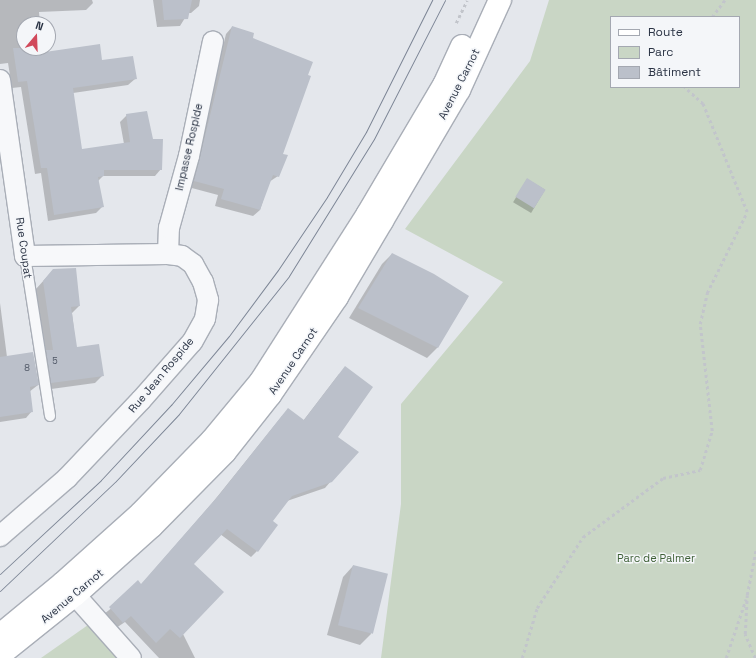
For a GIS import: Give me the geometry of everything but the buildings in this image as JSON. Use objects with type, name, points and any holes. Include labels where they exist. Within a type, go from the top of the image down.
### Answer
[{"type":"main road","name":"Avenue Carnot","points":[[0,635],[63,583],[141,513],[212,440],[260,381],[367,215],[440,92],[484,0]]},
{"type":"main road","name":"Avenue Carnot","points":[[0,656],[75,595],[152,526],[225,452],[270,395],[337,297],[382,222],[458,90],[500,0]]},
{"type":"street","name":"Impasse Rospide","points":[[168,254],[170,228],[188,156],[213,41]]},
{"type":"street","name":"Rue Coupat","points":[[0,80],[25,256]]},
{"type":"street","name":"Rue Jean Rospide","points":[[0,536],[67,478],[142,400],[192,342],[204,319],[208,300],[203,282],[193,264],[182,256],[168,254],[25,256]]},
{"type":"street","points":[[75,595],[131,658]]},
{"type":"lane","name":"Rue Coupat","points":[[25,256],[50,416]]},
{"type":"path","points":[[454,26],[467,0]]},
{"type":"path","points":[[713,16],[725,0]]},
{"type":"path","points":[[522,658],[537,608],[582,537],[663,478],[700,470],[712,431],[700,324],[707,293],[747,212],[702,104],[685,88]]},
{"type":"path","points":[[726,658],[747,595],[756,549]]},
{"type":"path","points":[[747,595],[745,634],[755,658]]},
{"type":"green space","name":"Parc de Palmer","points":[[549,0],[756,0],[756,658],[381,658],[401,504],[401,404],[503,282],[405,229],[530,61]]},
{"type":"green space","points":[[88,625],[118,658],[41,658]]},
{"type":"tram line","points":[[0,574],[101,480],[171,405],[229,336],[278,270],[327,197],[366,132],[432,0]]},
{"type":"tram line","points":[[0,591],[115,482],[179,414],[289,276],[374,139],[445,0]]}]
